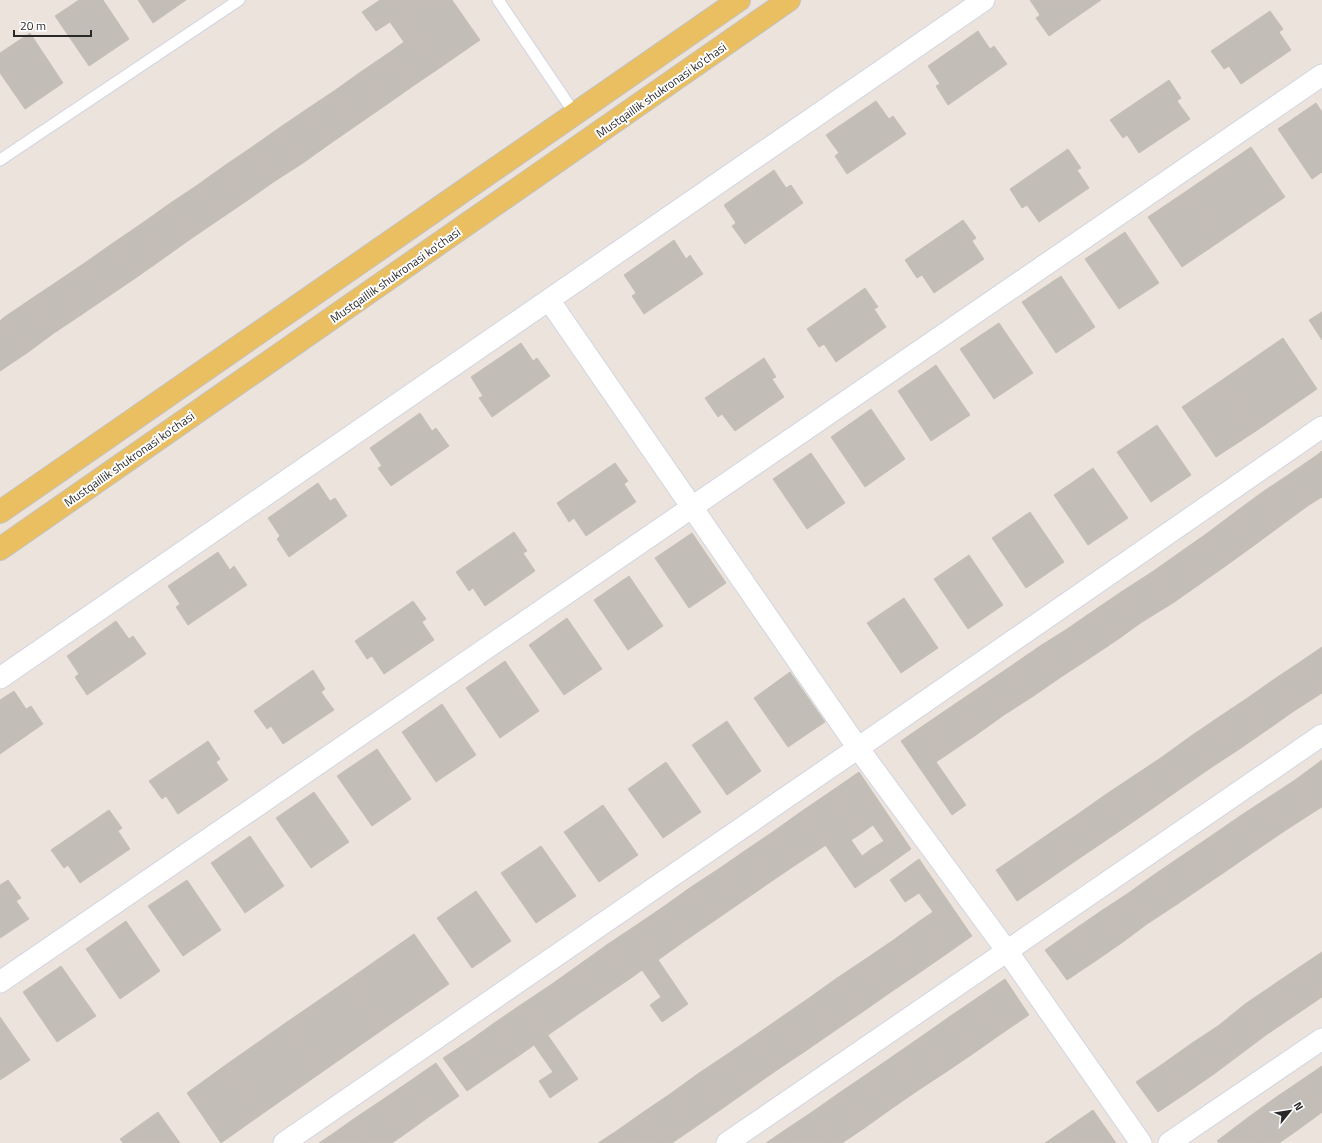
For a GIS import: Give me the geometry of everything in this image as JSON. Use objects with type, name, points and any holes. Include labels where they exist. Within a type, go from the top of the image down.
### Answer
[{"type":"main road","points":[[0,512],[739,0]]},
{"type":"main road","name":"Mustqaillik shukronasi ko'chasi","points":[[0,549],[789,0]]},
{"type":"street","points":[[0,678],[984,0]]},
{"type":"street","points":[[0,982],[1322,75]]},
{"type":"street","points":[[549,300],[858,748],[1007,951],[1141,1143]]},
{"type":"street","points":[[284,1143],[1322,427]]},
{"type":"street","points":[[727,1143],[1322,735]]},
{"type":"street","points":[[1169,1143],[1322,1039]]},
{"type":"lane","points":[[0,160],[239,0]]},
{"type":"lane","points":[[498,0],[575,114]]},
{"type":"building","points":[[79,0],[103,0],[129,39],[89,66],[55,16]]},
{"type":"building","points":[[138,0],[186,0],[153,23]]},
{"type":"building","points":[[380,0],[394,0],[441,67],[413,86],[390,52],[404,42],[390,22],[376,31],[362,12]]},
{"type":"building","points":[[394,0],[452,0],[480,40],[441,67]]},
{"type":"building","points":[[1030,0],[1101,0],[1049,36],[1036,18],[1040,15]]},
{"type":"building","points":[[1270,11],[1283,29],[1279,32],[1291,50],[1241,84],[1229,66],[1224,69],[1211,51]]},
{"type":"building","points":[[978,31],[990,49],[994,46],[1007,64],[948,105],[936,86],[940,84],[928,66]]},
{"type":"building","points":[[30,33],[63,83],[25,109],[0,73],[0,53]]},
{"type":"building","points":[[390,52],[413,86],[386,105],[362,71]]},
{"type":"building","points":[[362,71],[386,105],[357,125],[334,91]]},
{"type":"building","points":[[1169,80],[1181,98],[1177,101],[1190,119],[1139,153],[1127,135],[1123,138],[1110,120]]},
{"type":"building","points":[[334,91],[357,125],[331,143],[307,109]]},
{"type":"building","points":[[876,101],[889,119],[893,116],[906,134],[847,174],[835,156],[839,153],[826,135]]},
{"type":"building","points":[[1316,103],[1322,112],[1322,172],[1312,179],[1278,129]]},
{"type":"building","points":[[307,109],[331,143],[303,163],[279,128]]},
{"type":"building","points":[[279,128],[303,163],[275,181],[252,147]]},
{"type":"building","points":[[252,147],[275,181],[248,200],[224,166]]},
{"type":"building","points":[[1251,147],[1285,197],[1222,240],[1188,190]]},
{"type":"building","points":[[1068,149],[1081,168],[1077,170],[1089,188],[1039,222],[1027,205],[1022,208],[1010,189]]},
{"type":"building","points":[[224,166],[248,200],[220,219],[196,186]]},
{"type":"building","points":[[774,170],[786,188],[791,185],[803,203],[745,244],[732,226],[736,223],[724,205]]},
{"type":"building","points":[[196,186],[220,219],[192,238],[169,204]]},
{"type":"building","points":[[1188,190],[1222,240],[1182,267],[1148,217]]},
{"type":"building","points":[[169,204],[192,238],[164,258],[141,224]]},
{"type":"building","points":[[963,220],[976,238],[972,241],[984,259],[934,293],[922,275],[917,278],[905,260]]},
{"type":"building","points":[[141,224],[164,258],[137,277],[113,243]]},
{"type":"building","points":[[1125,232],[1159,283],[1119,309],[1085,259]]},
{"type":"building","points":[[674,240],[686,259],[690,255],[703,274],[644,314],[632,296],[636,293],[624,275]]},
{"type":"building","points":[[113,243],[137,277],[109,296],[86,262]]},
{"type":"building","points":[[86,262],[109,296],[81,315],[58,281]]},
{"type":"building","points":[[1061,276],[1095,327],[1056,353],[1022,302]]},
{"type":"building","points":[[58,281],[81,315],[54,333],[31,299]]},
{"type":"building","points":[[865,288],[878,307],[874,309],[886,327],[836,362],[824,344],[819,347],[807,329]]},
{"type":"building","points":[[31,299],[54,333],[27,353],[3,318]]},
{"type":"building","points":[[1322,312],[1322,340],[1309,320]]},
{"type":"building","points":[[3,318],[27,353],[0,371],[0,321]]},
{"type":"building","points":[[999,323],[1033,373],[994,399],[960,349]]},
{"type":"building","points":[[1283,338],[1317,389],[1256,431],[1222,380]]},
{"type":"building","points":[[521,343],[533,361],[537,358],[550,376],[492,417],[479,398],[483,396],[471,377]]},
{"type":"building","points":[[764,358],[776,377],[772,379],[784,397],[735,431],[722,414],[718,417],[705,398]]},
{"type":"building","points":[[936,365],[970,415],[931,441],[898,391]]},
{"type":"building","points":[[1222,380],[1256,431],[1216,457],[1182,407]]},
{"type":"building","points":[[871,409],[905,459],[865,487],[831,437]]},
{"type":"building","points":[[420,413],[432,431],[436,428],[449,446],[391,486],[378,468],[382,466],[370,448]]},
{"type":"building","points":[[1157,425],[1191,475],[1151,502],[1117,452]]},
{"type":"building","points":[[1322,451],[1322,462],[1317,455]]},
{"type":"building","points":[[811,453],[845,503],[807,529],[773,479]]},
{"type":"building","points":[[1317,455],[1322,462],[1322,497],[1309,505],[1288,475]]},
{"type":"building","points":[[615,463],[628,481],[624,484],[636,502],[586,536],[574,518],[569,522],[557,503]]},
{"type":"building","points":[[1093,468],[1128,518],[1088,545],[1054,495]]},
{"type":"building","points":[[1288,475],[1309,505],[1283,524],[1261,493]]},
{"type":"building","points":[[318,483],[330,501],[335,498],[347,516],[289,557],[277,539],[280,536],[268,518]]},
{"type":"building","points":[[1261,493],[1283,524],[1256,544],[1234,513]]},
{"type":"building","points":[[1030,512],[1064,562],[1026,588],[992,538]]},
{"type":"building","points":[[1234,513],[1256,544],[1227,565],[1206,534]]},
{"type":"building","points":[[514,532],[527,551],[523,553],[535,571],[485,606],[473,588],[469,591],[456,572]]},
{"type":"building","points":[[692,533],[726,583],[689,608],[655,558]]},
{"type":"building","points":[[1206,534],[1227,565],[1200,584],[1179,553]]},
{"type":"building","points":[[218,552],[230,570],[234,566],[247,585],[188,625],[176,607],[180,604],[168,586]]},
{"type":"building","points":[[1179,553],[1200,584],[1173,603],[1152,572]]},
{"type":"building","points":[[969,555],[1003,605],[968,629],[934,579]]},
{"type":"building","points":[[1152,572],[1173,603],[1142,622],[1121,592]]},
{"type":"building","points":[[629,576],[663,626],[628,650],[594,600]]},
{"type":"building","points":[[1121,592],[1142,622],[1117,640],[1096,609]]},
{"type":"building","points":[[904,598],[938,648],[901,673],[867,623]]},
{"type":"building","points":[[413,601],[426,619],[422,622],[434,640],[384,674],[372,656],[367,659],[355,641]]},
{"type":"building","points":[[1096,609],[1117,640],[1087,660],[1067,629]]},
{"type":"building","points":[[567,618],[602,669],[564,695],[529,645]]},
{"type":"building","points":[[116,621],[129,639],[133,636],[146,654],[87,695],[75,677],[79,674],[67,656]]},
{"type":"building","points":[[1067,629],[1087,660],[1061,677],[1040,646]]},
{"type":"building","points":[[1040,646],[1061,677],[1032,697],[1011,666]]},
{"type":"building","points":[[1322,647],[1322,693],[1300,662]]},
{"type":"building","points":[[505,661],[539,711],[500,738],[466,688]]},
{"type":"building","points":[[1300,662],[1322,693],[1294,711],[1273,680]]},
{"type":"building","points":[[1011,666],[1032,697],[1004,715],[983,685]]},
{"type":"building","points":[[313,670],[325,689],[321,692],[334,710],[283,744],[271,726],[267,729],[254,711]]},
{"type":"building","points":[[790,672],[825,722],[788,747],[754,698]]},
{"type":"building","points":[[1273,680],[1294,711],[1267,730],[1246,699]]},
{"type":"building","points":[[983,685],[1004,715],[976,735],[955,704]]},
{"type":"building","points":[[14,691],[26,709],[31,706],[43,724],[0,754],[0,700]]},
{"type":"building","points":[[1246,699],[1267,730],[1238,750],[1216,719]]},
{"type":"building","points":[[442,704],[476,755],[436,782],[402,732]]},
{"type":"building","points":[[955,704],[976,735],[948,754],[927,723]]},
{"type":"building","points":[[1216,719],[1238,750],[1212,767],[1191,736]]},
{"type":"building","points":[[727,721],[761,771],[727,795],[692,745]]},
{"type":"building","points":[[927,723],[948,754],[936,762],[966,805],[952,815],[901,741]]},
{"type":"building","points":[[1191,736],[1212,767],[1183,787],[1162,757]]},
{"type":"building","points":[[208,741],[220,759],[216,762],[228,780],[178,814],[166,796],[162,799],[149,781]]},
{"type":"building","points":[[377,749],[411,799],[372,826],[337,776]]},
{"type":"building","points":[[1162,757],[1183,787],[1156,806],[1135,775]]},
{"type":"building","points":[[1322,760],[1322,807],[1317,810],[1295,780]]},
{"type":"building","points":[[666,762],[701,812],[663,838],[628,789]]},
{"type":"building","points":[[859,772],[911,849],[883,869],[870,850],[884,841],[873,825],[859,835],[830,792]]},
{"type":"building","points":[[1135,775],[1156,806],[1127,826],[1105,795]]},
{"type":"building","points":[[1295,780],[1317,810],[1286,830],[1266,799]]},
{"type":"building","points":[[314,792],[349,842],[311,868],[276,818]]},
{"type":"building","points":[[830,792],[859,835],[851,840],[862,856],[870,850],[883,869],[855,888],[802,811]]},
{"type":"building","points":[[1105,795],[1127,826],[1099,845],[1078,814]]},
{"type":"building","points":[[1266,799],[1286,830],[1261,847],[1240,816]]},
{"type":"building","points":[[603,805],[638,855],[599,882],[564,832]]},
{"type":"building","points":[[109,810],[122,828],[118,831],[130,849],[80,883],[68,865],[64,868],[51,850]]},
{"type":"building","points":[[802,811],[826,845],[797,864],[774,831]]},
{"type":"building","points":[[1078,814],[1099,845],[1071,864],[1050,833]]},
{"type":"building","points":[[1240,816],[1261,847],[1232,867],[1211,836]]},
{"type":"building","points":[[774,831],[797,864],[769,883],[746,850]]},
{"type":"building","points":[[1050,833],[1071,864],[1042,884],[1021,853]]},
{"type":"building","points":[[250,836],[284,886],[245,913],[211,863]]},
{"type":"building","points":[[1211,836],[1232,867],[1204,886],[1183,855]]},
{"type":"building","points":[[541,846],[576,896],[536,923],[501,873]]},
{"type":"building","points":[[746,850],[769,883],[743,901],[720,868]]},
{"type":"building","points":[[1021,853],[1042,884],[1017,901],[996,870]]},
{"type":"building","points":[[1183,855],[1204,886],[1176,905],[1155,874]]},
{"type":"building","points":[[919,859],[972,936],[945,955],[921,920],[933,912],[919,893],[905,902],[890,880]]},
{"type":"building","points":[[720,868],[743,901],[714,921],[691,887]]},
{"type":"building","points":[[1155,874],[1176,905],[1147,924],[1127,894]]},
{"type":"building","points":[[8,880],[21,898],[16,901],[29,919],[0,938],[0,885]]},
{"type":"building","points":[[187,880],[221,930],[183,956],[148,906]]},
{"type":"building","points":[[691,887],[714,921],[686,940],[663,907]]},
{"type":"building","points":[[476,891],[511,941],[472,968],[437,918]]},
{"type":"building","points":[[1127,894],[1147,924],[1123,942],[1101,911]]},
{"type":"building","points":[[663,907],[686,940],[658,960],[635,926]]},
{"type":"building","points":[[1101,911],[1123,942],[1094,962],[1072,931]]},
{"type":"building","points":[[921,920],[945,955],[916,975],[892,941]]},
{"type":"building","points":[[126,921],[160,971],[120,999],[86,949]]},
{"type":"building","points":[[635,926],[688,1004],[662,1022],[650,1005],[661,997],[642,970],[631,978],[608,944]]},
{"type":"building","points":[[1072,931],[1094,962],[1067,980],[1045,950]]},
{"type":"building","points":[[414,934],[449,984],[385,1028],[351,978]]},
{"type":"building","points":[[892,941],[916,975],[888,994],[864,960]]},
{"type":"building","points":[[608,944],[631,978],[603,997],[580,964]]},
{"type":"building","points":[[1322,952],[1322,997],[1301,966]]},
{"type":"building","points":[[864,960],[888,994],[861,1013],[837,978]]},
{"type":"building","points":[[580,964],[603,997],[574,1017],[552,984]]},
{"type":"building","points":[[61,966],[96,1016],[57,1042],[23,992]]},
{"type":"building","points":[[1301,966],[1322,997],[1294,1016],[1273,985]]},
{"type":"building","points":[[351,978],[385,1028],[322,1072],[287,1022]]},
{"type":"building","points":[[837,978],[861,1013],[833,1032],[809,998]]},
{"type":"building","points":[[1005,979],[1029,1015],[1001,1034],[977,998]]},
{"type":"building","points":[[552,984],[574,1017],[548,1035],[525,1002]]},
{"type":"building","points":[[1273,985],[1294,1016],[1266,1035],[1245,1004]]},
{"type":"building","points":[[809,998],[833,1032],[804,1052],[780,1018]]},
{"type":"building","points":[[977,998],[1001,1034],[974,1053],[949,1017]]},
{"type":"building","points":[[525,1002],[578,1079],[550,1098],[539,1081],[553,1072],[534,1045],[520,1055],[497,1021]]},
{"type":"building","points":[[1245,1004],[1266,1035],[1238,1056],[1218,1026]]},
{"type":"building","points":[[0,1017],[30,1060],[0,1080]]},
{"type":"building","points":[[949,1017],[974,1053],[946,1072],[922,1036]]},
{"type":"building","points":[[780,1018],[804,1052],[777,1070],[754,1036]]},
{"type":"building","points":[[497,1021],[520,1055],[492,1074],[469,1041]]},
{"type":"building","points":[[287,1022],[322,1072],[262,1114],[227,1064]]},
{"type":"building","points":[[1218,1026],[1238,1056],[1214,1074],[1192,1043]]},
{"type":"building","points":[[754,1036],[777,1070],[750,1089],[726,1055]]},
{"type":"building","points":[[922,1036],[946,1072],[920,1089],[896,1054]]},
{"type":"building","points":[[469,1041],[492,1074],[467,1091],[443,1058]]},
{"type":"building","points":[[1192,1043],[1214,1074],[1185,1094],[1164,1063]]},
{"type":"building","points":[[896,1054],[920,1089],[891,1109],[867,1074]]},
{"type":"building","points":[[726,1055],[750,1089],[723,1108],[699,1073]]},
{"type":"building","points":[[436,1063],[459,1096],[430,1116],[407,1083]]},
{"type":"building","points":[[1164,1063],[1185,1094],[1158,1112],[1136,1082]]},
{"type":"building","points":[[227,1064],[262,1114],[221,1143],[187,1093]]},
{"type":"building","points":[[1322,1066],[1322,1112],[1321,1113],[1300,1081]]},
{"type":"building","points":[[699,1073],[723,1108],[694,1128],[670,1094]]},
{"type":"building","points":[[867,1074],[891,1109],[863,1129],[839,1093]]},
{"type":"building","points":[[1300,1081],[1321,1113],[1295,1132],[1272,1100]]},
{"type":"building","points":[[407,1083],[430,1116],[405,1134],[382,1100]]},
{"type":"building","points":[[839,1093],[863,1129],[842,1143],[833,1143],[812,1112]]},
{"type":"building","points":[[670,1094],[694,1128],[672,1143],[663,1143],[642,1113]]},
{"type":"building","points":[[382,1100],[405,1134],[392,1143],[372,1143],[355,1118]]},
{"type":"building","points":[[1272,1100],[1295,1132],[1279,1143],[1263,1143],[1246,1119]]},
{"type":"building","points":[[1093,1110],[1116,1143],[1077,1143],[1067,1128]]},
{"type":"building","points":[[158,1112],[180,1143],[123,1143],[120,1139]]},
{"type":"building","points":[[812,1112],[833,1143],[790,1143],[782,1132]]},
{"type":"building","points":[[642,1113],[663,1143],[622,1143],[615,1132]]},
{"type":"building","points":[[355,1118],[372,1143],[337,1143],[331,1135]]},
{"type":"building","points":[[1246,1119],[1263,1143],[1219,1143],[1217,1141]]},
{"type":"building","points":[[1067,1128],[1077,1143],[1045,1143]]},
{"type":"building","points":[[615,1132],[622,1143],[598,1143]]},
{"type":"building","points":[[782,1132],[790,1143],[766,1143]]},
{"type":"building","points":[[331,1135],[337,1143],[319,1143]]}]
